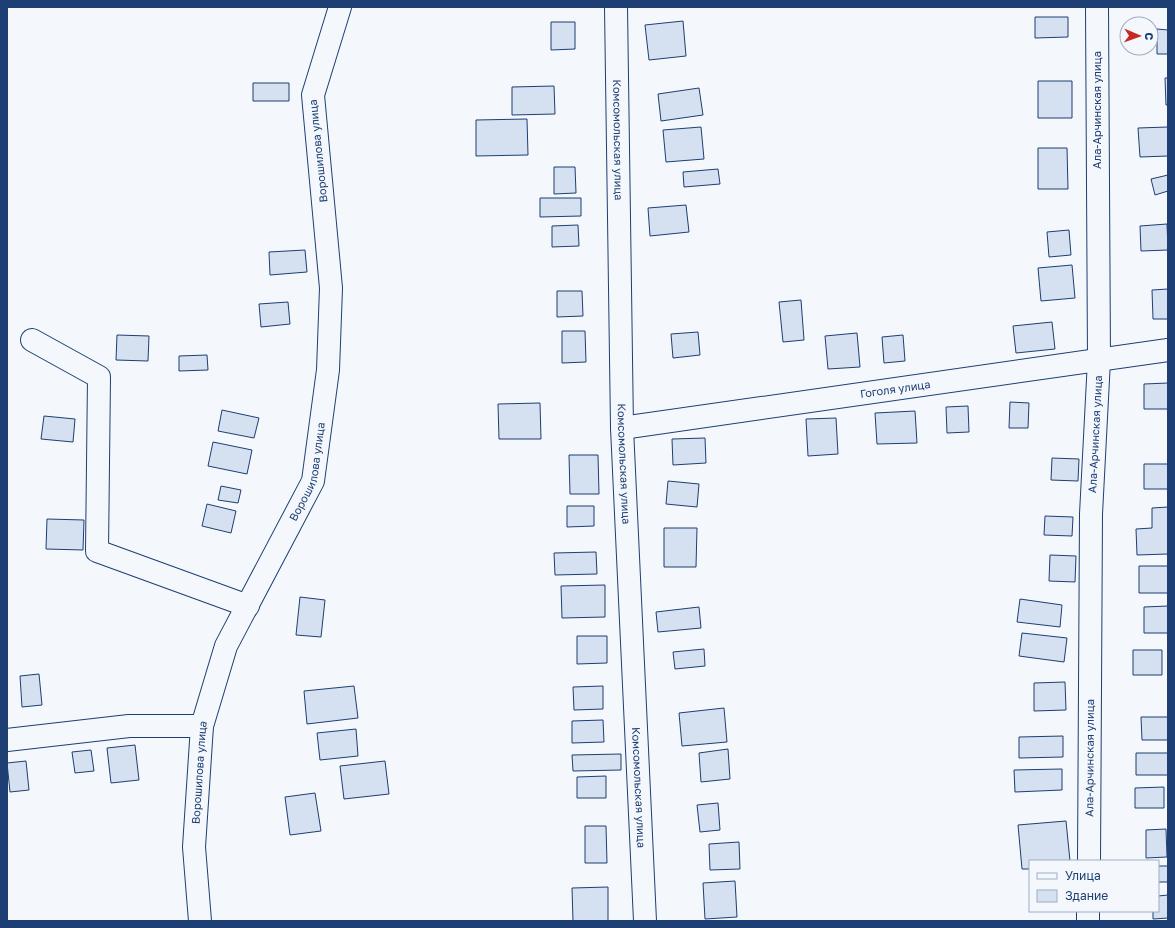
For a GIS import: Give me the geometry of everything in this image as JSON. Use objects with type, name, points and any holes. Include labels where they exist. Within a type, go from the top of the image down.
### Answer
[{"type":"street","name":"Ворошилова улица","points":[[200,921],[194,847],[202,726],[226,646],[313,481],[328,370],[331,288],[312,95],[340,7]]},
{"type":"street","name":"Комсомольская улица","points":[[616,7],[622,428],[645,921]]},
{"type":"street","name":"Ала-Арчинская улица","points":[[1089,860],[1091,514],[1099,360],[1096,7]]},
{"type":"street","points":[[32,340],[99,378],[97,550],[248,606]]},
{"type":"street","name":"Гоголя улица","points":[[622,428],[1168,350]]},
{"type":"street","points":[[7,740],[129,726],[202,726]]},
{"type":"building","points":[[1035,17],[1068,17],[1068,37],[1035,38]]},
{"type":"building","points":[[683,21],[686,56],[649,60],[645,25]]},
{"type":"building","points":[[551,22],[575,22],[575,49],[551,50]]},
{"type":"building","points":[[1159,29],[1168,30],[1168,54],[1159,54]]},
{"type":"building","points":[[1165,78],[1168,78],[1168,105],[1166,105]]},
{"type":"building","points":[[1038,81],[1072,81],[1072,118],[1038,118]]},
{"type":"building","points":[[253,83],[289,83],[289,101],[253,101]]},
{"type":"building","points":[[554,86],[555,114],[512,115],[512,87]]},
{"type":"building","points":[[699,88],[703,115],[661,121],[658,94]]},
{"type":"building","points":[[527,119],[528,155],[476,156],[476,120]]},
{"type":"building","points":[[701,127],[704,159],[666,162],[663,130]]},
{"type":"building","points":[[1168,127],[1168,156],[1140,157],[1138,128]]},
{"type":"building","points":[[1038,148],[1067,148],[1068,189],[1038,189]]},
{"type":"building","points":[[554,167],[575,167],[576,193],[554,194]]},
{"type":"building","points":[[718,169],[720,184],[684,187],[683,172]]},
{"type":"building","points":[[1168,175],[1168,191],[1155,195],[1151,179]]},
{"type":"building","points":[[540,198],[581,198],[581,216],[540,217]]},
{"type":"building","points":[[686,205],[689,232],[650,236],[648,208]]},
{"type":"building","points":[[1167,224],[1168,250],[1141,251],[1140,226]]},
{"type":"building","points":[[578,225],[579,246],[552,247],[552,226]]},
{"type":"building","points":[[1069,230],[1071,255],[1049,257],[1047,232]]},
{"type":"building","points":[[305,250],[307,272],[270,275],[269,252]]},
{"type":"building","points":[[1072,265],[1075,298],[1041,301],[1038,268]]},
{"type":"building","points":[[1168,289],[1168,319],[1153,319],[1152,290]]},
{"type":"building","points":[[557,291],[582,291],[583,316],[557,317]]},
{"type":"building","points":[[801,300],[804,340],[783,342],[779,302]]},
{"type":"building","points":[[288,302],[290,324],[261,327],[259,304]]},
{"type":"building","points":[[1052,322],[1055,349],[1016,353],[1013,326]]},
{"type":"building","points":[[562,331],[585,331],[586,362],[562,363]]},
{"type":"building","points":[[698,332],[700,355],[673,358],[671,334]]},
{"type":"building","points":[[857,333],[860,367],[828,369],[825,336]]},
{"type":"building","points":[[117,335],[149,336],[148,361],[116,360]]},
{"type":"building","points":[[903,335],[905,361],[884,363],[882,337]]},
{"type":"building","points":[[207,355],[208,370],[179,371],[179,356]]},
{"type":"building","points":[[1168,383],[1168,409],[1144,409],[1144,384]]},
{"type":"building","points":[[1010,402],[1029,403],[1028,428],[1009,428]]},
{"type":"building","points":[[540,403],[541,439],[499,439],[498,404]]},
{"type":"building","points":[[968,406],[969,432],[947,433],[946,407]]},
{"type":"building","points":[[222,410],[259,418],[254,438],[218,431]]},
{"type":"building","points":[[915,411],[917,443],[877,444],[875,413]]},
{"type":"building","points":[[44,416],[75,419],[73,442],[41,439]]},
{"type":"building","points":[[836,418],[838,454],[808,456],[806,419]]},
{"type":"building","points":[[705,438],[706,463],[673,465],[672,439]]},
{"type":"building","points":[[213,442],[252,450],[247,474],[208,466]]},
{"type":"building","points":[[569,455],[598,455],[599,494],[570,494]]},
{"type":"building","points":[[1052,458],[1079,459],[1078,481],[1051,480]]},
{"type":"building","points":[[1144,464],[1168,464],[1168,489],[1144,489]]},
{"type":"building","points":[[668,481],[699,484],[697,507],[666,504]]},
{"type":"building","points":[[221,486],[241,490],[238,503],[218,500]]},
{"type":"building","points":[[207,504],[236,511],[231,533],[202,526]]},
{"type":"building","points":[[567,506],[594,506],[594,526],[567,527]]},
{"type":"building","points":[[1168,507],[1168,554],[1137,555],[1136,529],[1152,528],[1152,508]]},
{"type":"building","points":[[1045,516],[1073,517],[1072,536],[1044,535]]},
{"type":"building","points":[[47,519],[84,520],[83,550],[46,549]]},
{"type":"building","points":[[664,528],[697,528],[696,567],[664,567]]},
{"type":"building","points":[[596,552],[597,574],[555,575],[554,553]]},
{"type":"building","points":[[1050,555],[1076,556],[1075,582],[1049,581]]},
{"type":"building","points":[[1139,566],[1168,566],[1168,593],[1139,593]]},
{"type":"building","points":[[605,585],[605,617],[562,618],[561,586]]},
{"type":"building","points":[[300,597],[325,600],[321,637],[296,635]]},
{"type":"building","points":[[1020,599],[1062,605],[1060,627],[1017,622]]},
{"type":"building","points":[[1168,606],[1168,633],[1144,633],[1144,607]]},
{"type":"building","points":[[699,607],[701,628],[658,632],[656,612]]},
{"type":"building","points":[[1022,633],[1067,638],[1064,662],[1019,656]]},
{"type":"building","points":[[577,636],[607,636],[607,663],[577,664]]},
{"type":"building","points":[[704,649],[705,666],[675,669],[673,652]]},
{"type":"building","points":[[1133,650],[1162,650],[1162,675],[1133,675]]},
{"type":"building","points":[[39,674],[42,705],[22,707],[20,676]]},
{"type":"building","points":[[1065,682],[1066,710],[1034,711],[1034,683]]},
{"type":"building","points":[[354,686],[358,718],[307,724],[304,691]]},
{"type":"building","points":[[603,686],[603,709],[574,710],[573,687]]},
{"type":"building","points":[[724,708],[727,742],[682,746],[679,713]]},
{"type":"building","points":[[1141,717],[1168,717],[1168,740],[1142,740]]},
{"type":"building","points":[[603,720],[604,742],[572,743],[572,721]]},
{"type":"building","points":[[356,729],[358,756],[320,760],[317,733]]},
{"type":"building","points":[[1063,736],[1063,757],[1019,758],[1019,737]]},
{"type":"building","points":[[135,745],[139,780],[111,783],[107,748]]},
{"type":"building","points":[[728,749],[730,779],[701,782],[699,753]]},
{"type":"building","points":[[91,750],[94,771],[75,773],[72,752]]},
{"type":"building","points":[[1136,753],[1168,753],[1168,775],[1136,775]]},
{"type":"building","points":[[621,754],[621,770],[573,771],[572,755]]},
{"type":"building","points":[[26,761],[29,790],[10,792],[7,763]]},
{"type":"building","points":[[385,761],[389,794],[344,799],[340,766]]},
{"type":"building","points":[[1062,769],[1062,790],[1015,792],[1014,770]]},
{"type":"building","points":[[606,776],[606,798],[577,798],[577,777]]},
{"type":"building","points":[[1164,787],[1164,808],[1135,808],[1135,788]]},
{"type":"building","points":[[315,793],[321,831],[290,835],[285,797]]},
{"type":"building","points":[[718,803],[720,830],[700,832],[697,805]]},
{"type":"building","points":[[1066,821],[1070,860],[1029,860],[1029,869],[1022,869],[1018,825]]},
{"type":"building","points":[[585,826],[606,826],[607,863],[585,863]]},
{"type":"building","points":[[1166,829],[1167,857],[1146,858],[1146,830]]},
{"type":"building","points":[[739,842],[740,869],[710,870],[709,844]]},
{"type":"building","points":[[1159,866],[1168,866],[1168,882],[1159,882]]},
{"type":"building","points":[[735,881],[737,917],[705,919],[703,883]]},
{"type":"building","points":[[608,887],[608,921],[573,921],[572,888]]},
{"type":"building","points":[[1168,895],[1168,918],[1153,919],[1153,912],[1159,912],[1159,896]]}]
